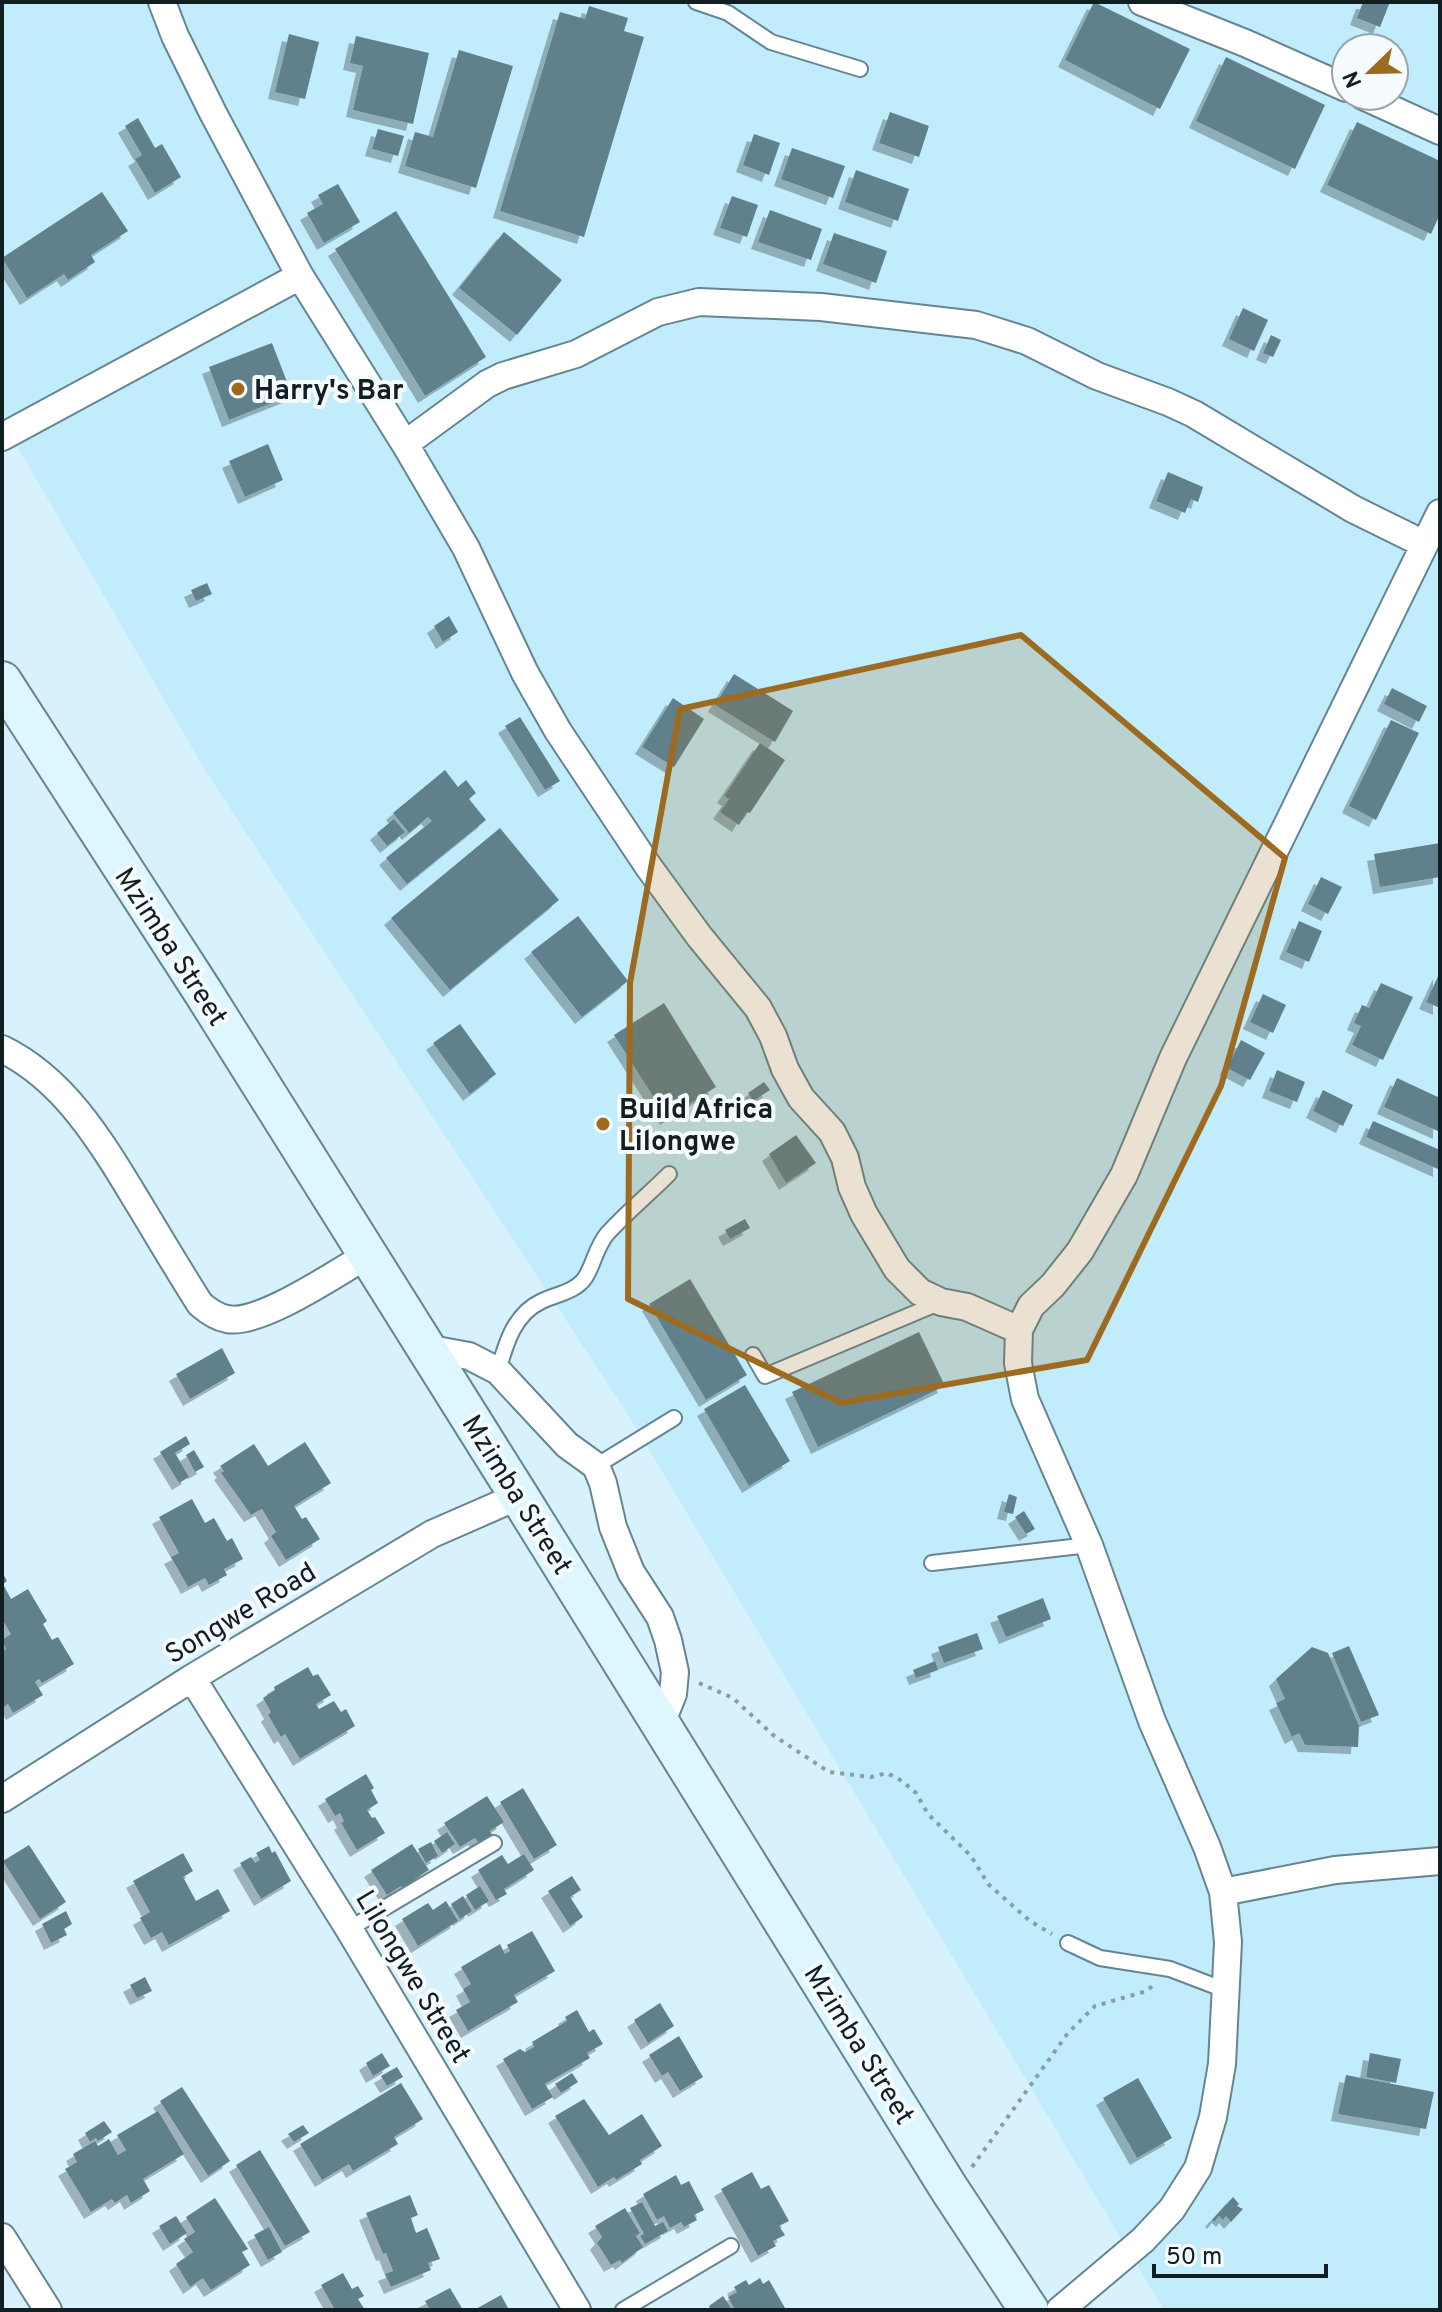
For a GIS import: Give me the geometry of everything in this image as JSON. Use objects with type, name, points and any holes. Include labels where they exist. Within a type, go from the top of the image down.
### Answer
[{"type":"main road","name":"Mzimba Street","points":[[2,681],[203,992],[948,2187],[1029,2310]]},
{"type":"street","points":[[162,2],[213,113],[300,276],[466,548],[525,673],[558,731],[648,866],[699,936],[758,1008],[801,1098],[832,1132],[845,1158],[852,1187],[864,1214],[897,1269],[920,1292],[941,1302],[967,1307],[1019,1330]]},
{"type":"street","points":[[1142,2],[1330,81]]},
{"type":"street","points":[[1398,112],[1440,131]]},
{"type":"street","points":[[2,437],[300,276]]},
{"type":"street","points":[[405,444],[487,384],[520,370],[547,365],[576,354],[658,312],[699,302],[821,307],[976,325],[1027,341],[1097,376],[1194,414],[1353,509],[1424,544]]},
{"type":"street","points":[[1060,2310],[1143,2240],[1172,2209],[1198,2168],[1213,2117],[1222,2064],[1228,1942],[1223,1892],[1207,1847],[1152,1721],[1089,1545],[1025,1399],[1018,1363],[1019,1330],[1031,1306],[1053,1285],[1080,1251],[1124,1175],[1173,1058],[1440,513]]},
{"type":"street","points":[[2,1049],[39,1072],[73,1105],[106,1150],[200,1304],[213,1314],[229,1320],[265,1313],[366,1256]]},
{"type":"street","points":[[425,1348],[469,1356],[498,1371],[567,1445],[596,1466],[613,1527],[631,1572],[660,1617],[675,1672],[673,1694],[661,1724]]},
{"type":"street","name":"Songwe Road","points":[[2,1799],[192,1678],[432,1534],[519,1496]]},
{"type":"street","name":"Lilongwe Street","points":[[192,1678],[349,1929],[577,2310]]},
{"type":"street","points":[[1223,1892],[1335,1870],[1440,1861]]},
{"type":"street","points":[[2,2237],[39,2307]]},
{"type":"lane","points":[[696,2],[728,13],[771,42],[860,69]]},
{"type":"lane","points":[[498,1371],[508,1335],[524,1314],[540,1302],[570,1291],[585,1278],[606,1235],[669,1174]]},
{"type":"lane","points":[[753,1355],[765,1376],[941,1302]]},
{"type":"lane","points":[[596,1466],[674,1418]]},
{"type":"lane","points":[[932,1563],[1089,1545]]},
{"type":"lane","points":[[349,1929],[494,1843]]},
{"type":"lane","points":[[1068,1943],[1100,1958],[1170,1969],[1225,1990]]},
{"type":"lane","points":[[623,2310],[731,2246]]},
{"type":"path","points":[[675,1672],[733,1698],[773,1735],[829,1772],[871,1777],[887,1773],[902,1781],[916,1793],[928,1814],[971,1856],[988,1884],[1030,1921],[1068,1943]]},
{"type":"path","points":[[969,2173],[1068,2033],[1095,2006],[1147,1991],[1170,1969]]},
{"type":"highlighted area","points":[[1021,635],[1285,858],[1221,1086],[1087,1360],[841,1403],[628,1299],[630,983],[680,709]]},
{"type":"shaded area","points":[[2,2],[1440,2],[1440,2310],[1164,2310],[627,1413],[205,770],[2,420]]},
{"type":"building","points":[[1094,2],[1190,49],[1160,109],[1065,60]]},
{"type":"building","points":[[1363,2],[1390,2],[1380,27],[1357,18]]},
{"type":"building","points":[[589,6],[628,18],[624,31],[644,37],[584,237],[500,211],[560,12],[585,19]]},
{"type":"building","points":[[289,34],[319,42],[305,99],[275,92]]},
{"type":"building","points":[[356,36],[429,53],[413,124],[353,110],[363,66],[350,63]]},
{"type":"building","points":[[459,50],[513,66],[476,188],[405,166],[415,132],[433,137]]},
{"type":"building","points":[[1226,57],[1325,105],[1295,169],[1196,121]]},
{"type":"building","points":[[890,112],[929,126],[919,157],[879,143]]},
{"type":"building","points":[[138,118],[155,148],[162,144],[181,177],[155,193],[135,159],[142,155],[125,126]]},
{"type":"building","points":[[1357,122],[1440,161],[1440,214],[1431,234],[1327,185]]},
{"type":"building","points":[[378,129],[404,136],[398,156],[372,149]]},
{"type":"building","points":[[754,134],[780,143],[769,175],[743,165]]},
{"type":"building","points":[[792,148],[845,166],[833,198],[781,179]]},
{"type":"building","points":[[856,170],[909,189],[898,221],[845,202]]},
{"type":"building","points":[[338,184],[360,222],[324,243],[307,213],[323,204],[318,195]]},
{"type":"building","points":[[102,192],[128,231],[91,255],[95,262],[68,280],[64,274],[27,298],[2,258]]},
{"type":"building","points":[[732,196],[758,205],[747,237],[720,228]]},
{"type":"building","points":[[770,210],[822,229],[811,260],[758,242]]},
{"type":"building","points":[[396,211],[486,357],[425,396],[335,249]]},
{"type":"building","points":[[504,232],[562,280],[517,335],[459,288]]},
{"type":"building","points":[[834,233],[887,251],[876,283],[823,264]]},
{"type":"building","points":[[1243,308],[1268,320],[1254,351],[1229,339]]},
{"type":"building","points":[[1271,335],[1281,340],[1273,357],[1263,353]]},
{"type":"building","points":[[272,343],[292,395],[229,420],[209,367]]},
{"type":"building","points":[[268,444],[283,480],[245,497],[229,461]]},
{"type":"building","points":[[1168,472],[1203,487],[1198,502],[1191,499],[1185,513],[1156,501]]},
{"type":"building","points":[[207,583],[212,594],[196,601],[191,590]]},
{"type":"building","points":[[449,616],[458,632],[443,642],[434,626]]},
{"type":"building","points":[[734,674],[793,711],[775,742],[715,705]]},
{"type":"building","points":[[1392,688],[1427,706],[1419,722],[1384,704]]},
{"type":"building","points":[[673,698],[704,719],[674,767],[642,747]]},
{"type":"building","points":[[520,717],[560,781],[545,790],[505,726]]},
{"type":"building","points":[[1391,720],[1419,733],[1376,820],[1349,806]]},
{"type":"building","points":[[760,743],[785,760],[739,825],[720,812],[729,799],[724,796]]},
{"type":"building","points":[[445,770],[458,787],[466,780],[476,793],[469,799],[486,820],[407,884],[386,858],[432,821],[428,817],[409,833],[393,813]]},
{"type":"building","points":[[394,819],[405,832],[387,846],[377,833]]},
{"type":"building","points":[[500,828],[559,900],[450,990],[391,918]]},
{"type":"building","points":[[1440,843],[1440,877],[1380,887],[1374,854]]},
{"type":"building","points":[[1321,877],[1342,887],[1328,914],[1308,904]]},
{"type":"building","points":[[578,916],[628,981],[582,1017],[531,952]]},
{"type":"building","points":[[1299,921],[1322,931],[1309,962],[1286,952]]},
{"type":"building","points":[[1440,972],[1440,1008],[1426,1002]]},
{"type":"building","points":[[1381,983],[1413,997],[1383,1060],[1352,1045],[1361,1026],[1354,1023],[1362,1005],[1369,1008]]},
{"type":"building","points":[[1263,994],[1286,1005],[1273,1033],[1250,1022]]},
{"type":"building","points":[[664,1003],[716,1087],[667,1118],[614,1035]]},
{"type":"building","points":[[460,1024],[496,1074],[470,1094],[433,1043]]},
{"type":"building","points":[[1241,1040],[1265,1053],[1250,1080],[1227,1068]]},
{"type":"building","points":[[1277,1070],[1305,1082],[1297,1102],[1269,1091]]},
{"type":"building","points":[[1397,1078],[1440,1098],[1440,1132],[1384,1107]]},
{"type":"building","points":[[764,1082],[770,1090],[753,1101],[748,1093]]},
{"type":"building","points":[[1323,1090],[1353,1105],[1343,1126],[1313,1111]]},
{"type":"building","points":[[1373,1121],[1440,1150],[1440,1170],[1366,1137]]},
{"type":"building","points":[[796,1135],[816,1163],[786,1183],[769,1154]]},
{"type":"building","points":[[745,1219],[750,1228],[730,1239],[725,1230]]},
{"type":"building","points":[[690,1279],[747,1375],[706,1400],[649,1304]]},
{"type":"building","points":[[919,1332],[945,1386],[818,1447],[792,1392]]},
{"type":"building","points":[[222,1348],[235,1373],[190,1399],[176,1374]]},
{"type":"building","points":[[745,1385],[790,1461],[749,1486],[704,1409]]},
{"type":"building","points":[[186,1436],[190,1444],[175,1453],[189,1477],[179,1483],[160,1452]]},
{"type":"building","points":[[305,1442],[331,1483],[294,1506],[302,1519],[306,1517],[320,1539],[286,1560],[271,1536],[276,1532],[262,1509],[251,1515],[221,1473],[224,1471],[220,1466],[254,1444],[268,1466]]},
{"type":"building","points":[[194,1450],[204,1467],[195,1472],[186,1455]]},
{"type":"building","points":[[1009,1494],[1017,1497],[1013,1514],[1004,1512]]},
{"type":"building","points":[[192,1499],[205,1523],[214,1518],[227,1541],[232,1538],[243,1559],[224,1569],[227,1575],[209,1585],[205,1578],[188,1587],[171,1557],[179,1553],[159,1517]]},
{"type":"building","points":[[1024,1511],[1035,1529],[1026,1534],[1015,1517]]},
{"type":"building","points":[[2,1572],[7,1581],[3,1584],[11,1599],[28,1589],[47,1621],[43,1624],[52,1640],[58,1637],[74,1664],[42,1683],[39,1679],[35,1682],[43,1695],[13,1713],[8,1704],[4,1707],[2,1704],[2,1652],[6,1649],[2,1640],[11,1634],[2,1619]]},
{"type":"building","points":[[1043,1598],[1051,1619],[1006,1637],[997,1616]]},
{"type":"building","points":[[977,1633],[983,1649],[944,1663],[938,1647]]},
{"type":"building","points":[[1349,1646],[1379,1715],[1361,1722],[1332,1653]]},
{"type":"building","points":[[1312,1647],[1328,1653],[1359,1726],[1358,1747],[1305,1745],[1299,1733],[1292,1737],[1276,1703],[1285,1699],[1276,1679]]},
{"type":"building","points":[[935,1661],[938,1670],[916,1678],[913,1670]]},
{"type":"building","points":[[308,1667],[313,1676],[318,1674],[331,1695],[316,1704],[319,1709],[334,1701],[341,1712],[346,1709],[355,1726],[300,1759],[285,1734],[281,1737],[268,1715],[271,1712],[263,1698],[275,1690],[274,1687]]},
{"type":"building","points":[[366,1774],[378,1803],[367,1810],[385,1833],[357,1850],[341,1823],[344,1821],[340,1813],[335,1816],[325,1799]]},
{"type":"building","points":[[523,1788],[557,1845],[534,1859],[500,1802]]},
{"type":"building","points":[[487,1796],[504,1822],[490,1831],[492,1835],[479,1844],[475,1838],[460,1847],[444,1823]]},
{"type":"building","points":[[447,1832],[455,1844],[442,1853],[434,1841]]},
{"type":"building","points":[[431,1842],[438,1856],[426,1863],[418,1849]]},
{"type":"building","points":[[412,1844],[429,1870],[415,1879],[418,1883],[404,1892],[401,1886],[387,1895],[371,1870]]},
{"type":"building","points":[[29,1845],[66,1902],[40,1919],[3,1861]]},
{"type":"building","points":[[269,1846],[272,1853],[275,1851],[291,1881],[261,1899],[240,1863],[251,1857],[255,1863],[260,1860],[256,1853]]},
{"type":"building","points":[[183,1853],[193,1871],[183,1877],[196,1901],[218,1889],[230,1911],[169,1945],[162,1932],[151,1938],[140,1918],[150,1912],[133,1881]]},
{"type":"building","points":[[524,1854],[534,1870],[504,1889],[507,1894],[496,1900],[478,1870],[502,1855],[508,1864]]},
{"type":"building","points":[[572,1876],[581,1890],[570,1897],[583,1917],[570,1926],[548,1891]]},
{"type":"building","points":[[480,1886],[489,1901],[475,1910],[466,1895]]},
{"type":"building","points":[[463,1896],[472,1911],[460,1919],[451,1904]]},
{"type":"building","points":[[446,1901],[458,1921],[418,1946],[402,1919],[428,1903],[433,1910]]},
{"type":"building","points":[[66,1911],[72,1924],[64,1929],[67,1935],[51,1943],[42,1924]]},
{"type":"building","points":[[532,1931],[555,1971],[514,1995],[518,2002],[468,2031],[456,2010],[470,2002],[463,1989],[471,1984],[461,1967],[500,1944],[505,1954],[510,1951],[507,1945]]},
{"type":"building","points":[[145,1977],[152,1991],[137,1998],[130,1985]]},
{"type":"building","points":[[660,2003],[674,2026],[648,2043],[634,2020]]},
{"type":"building","points":[[577,2010],[589,2032],[594,2029],[603,2044],[587,2053],[590,2058],[545,2084],[553,2097],[532,2109],[503,2059],[520,2049],[525,2052],[534,2047],[532,2042],[567,2021],[565,2017]]},
{"type":"building","points":[[679,2036],[703,2077],[680,2091],[668,2072],[662,2076],[649,2055]]},
{"type":"building","points":[[382,2053],[390,2066],[373,2076],[366,2063]]},
{"type":"building","points":[[1370,2053],[1401,2059],[1396,2083],[1366,2077]]},
{"type":"building","points":[[397,2067],[403,2077],[387,2086],[381,2076]]},
{"type":"building","points":[[572,2073],[578,2082],[561,2093],[555,2084]]},
{"type":"building","points":[[1346,2075],[1434,2092],[1426,2129],[1338,2114]]},
{"type":"building","points":[[1138,2078],[1172,2138],[1137,2158],[1103,2098]]},
{"type":"building","points":[[401,2083],[423,2119],[394,2137],[398,2144],[353,2171],[349,2164],[322,2180],[300,2144]]},
{"type":"building","points":[[182,2087],[230,2161],[208,2176],[160,2101]]},
{"type":"building","points":[[584,2099],[609,2135],[642,2114],[662,2146],[640,2160],[642,2164],[598,2187],[555,2116]]},
{"type":"building","points":[[158,2111],[184,2154],[143,2179],[150,2191],[131,2203],[127,2195],[115,2203],[112,2199],[91,2212],[65,2169],[77,2162],[73,2154],[95,2141],[98,2146],[109,2139],[118,2155],[126,2150],[117,2135]]},
{"type":"building","points":[[104,2121],[112,2132],[98,2141],[96,2138],[90,2142],[85,2133]]},
{"type":"building","points":[[303,2125],[309,2133],[294,2142],[288,2134]]},
{"type":"building","points":[[260,2150],[310,2232],[285,2246],[236,2165]]},
{"type":"building","points":[[752,2172],[761,2189],[769,2185],[789,2221],[779,2226],[785,2235],[773,2241],[776,2246],[758,2256],[721,2189]]},
{"type":"building","points":[[676,2175],[681,2185],[689,2181],[704,2210],[694,2215],[697,2220],[684,2227],[681,2222],[670,2228],[664,2216],[657,2220],[643,2194]]},
{"type":"building","points":[[410,2195],[418,2215],[411,2218],[416,2233],[427,2228],[440,2259],[428,2263],[431,2270],[391,2287],[385,2274],[393,2271],[366,2213]]},
{"type":"building","points":[[1233,2197],[1239,2204],[1237,2206],[1243,2209],[1231,2222],[1226,2216],[1223,2220],[1219,2216],[1214,2222],[1212,2220]]},
{"type":"building","points":[[215,2198],[248,2249],[242,2252],[250,2265],[211,2290],[203,2278],[190,2287],[176,2264],[193,2252],[184,2239],[195,2232],[186,2217]]},
{"type":"building","points":[[642,2202],[655,2226],[663,2222],[668,2231],[645,2244],[640,2236],[644,2234],[630,2208]]},
{"type":"building","points":[[625,2208],[640,2233],[636,2236],[643,2247],[622,2263],[620,2260],[611,2265],[597,2243],[602,2237],[595,2226]]},
{"type":"building","points":[[176,2216],[187,2233],[170,2244],[159,2226]]},
{"type":"building","points":[[269,2227],[282,2252],[268,2260],[254,2235]]},
{"type":"building","points":[[343,2273],[352,2289],[358,2286],[364,2296],[358,2299],[365,2310],[335,2310],[321,2285]]},
{"type":"building","points":[[760,2278],[763,2284],[769,2280],[785,2308],[735,2310],[728,2297],[737,2292],[734,2287],[746,2280],[749,2285]]},
{"type":"building","points":[[450,2288],[463,2310],[430,2310],[425,2301]]},
{"type":"building","points":[[501,2295],[509,2310],[474,2310]]},
{"type":"building","points":[[723,2296],[731,2308],[711,2310],[709,2306]]},
{"type":"place","name":"Harry's Bar","points":[[238,389]]},
{"type":"place","name":"Build Africa Lilongwe","points":[[603,1124]]}]
